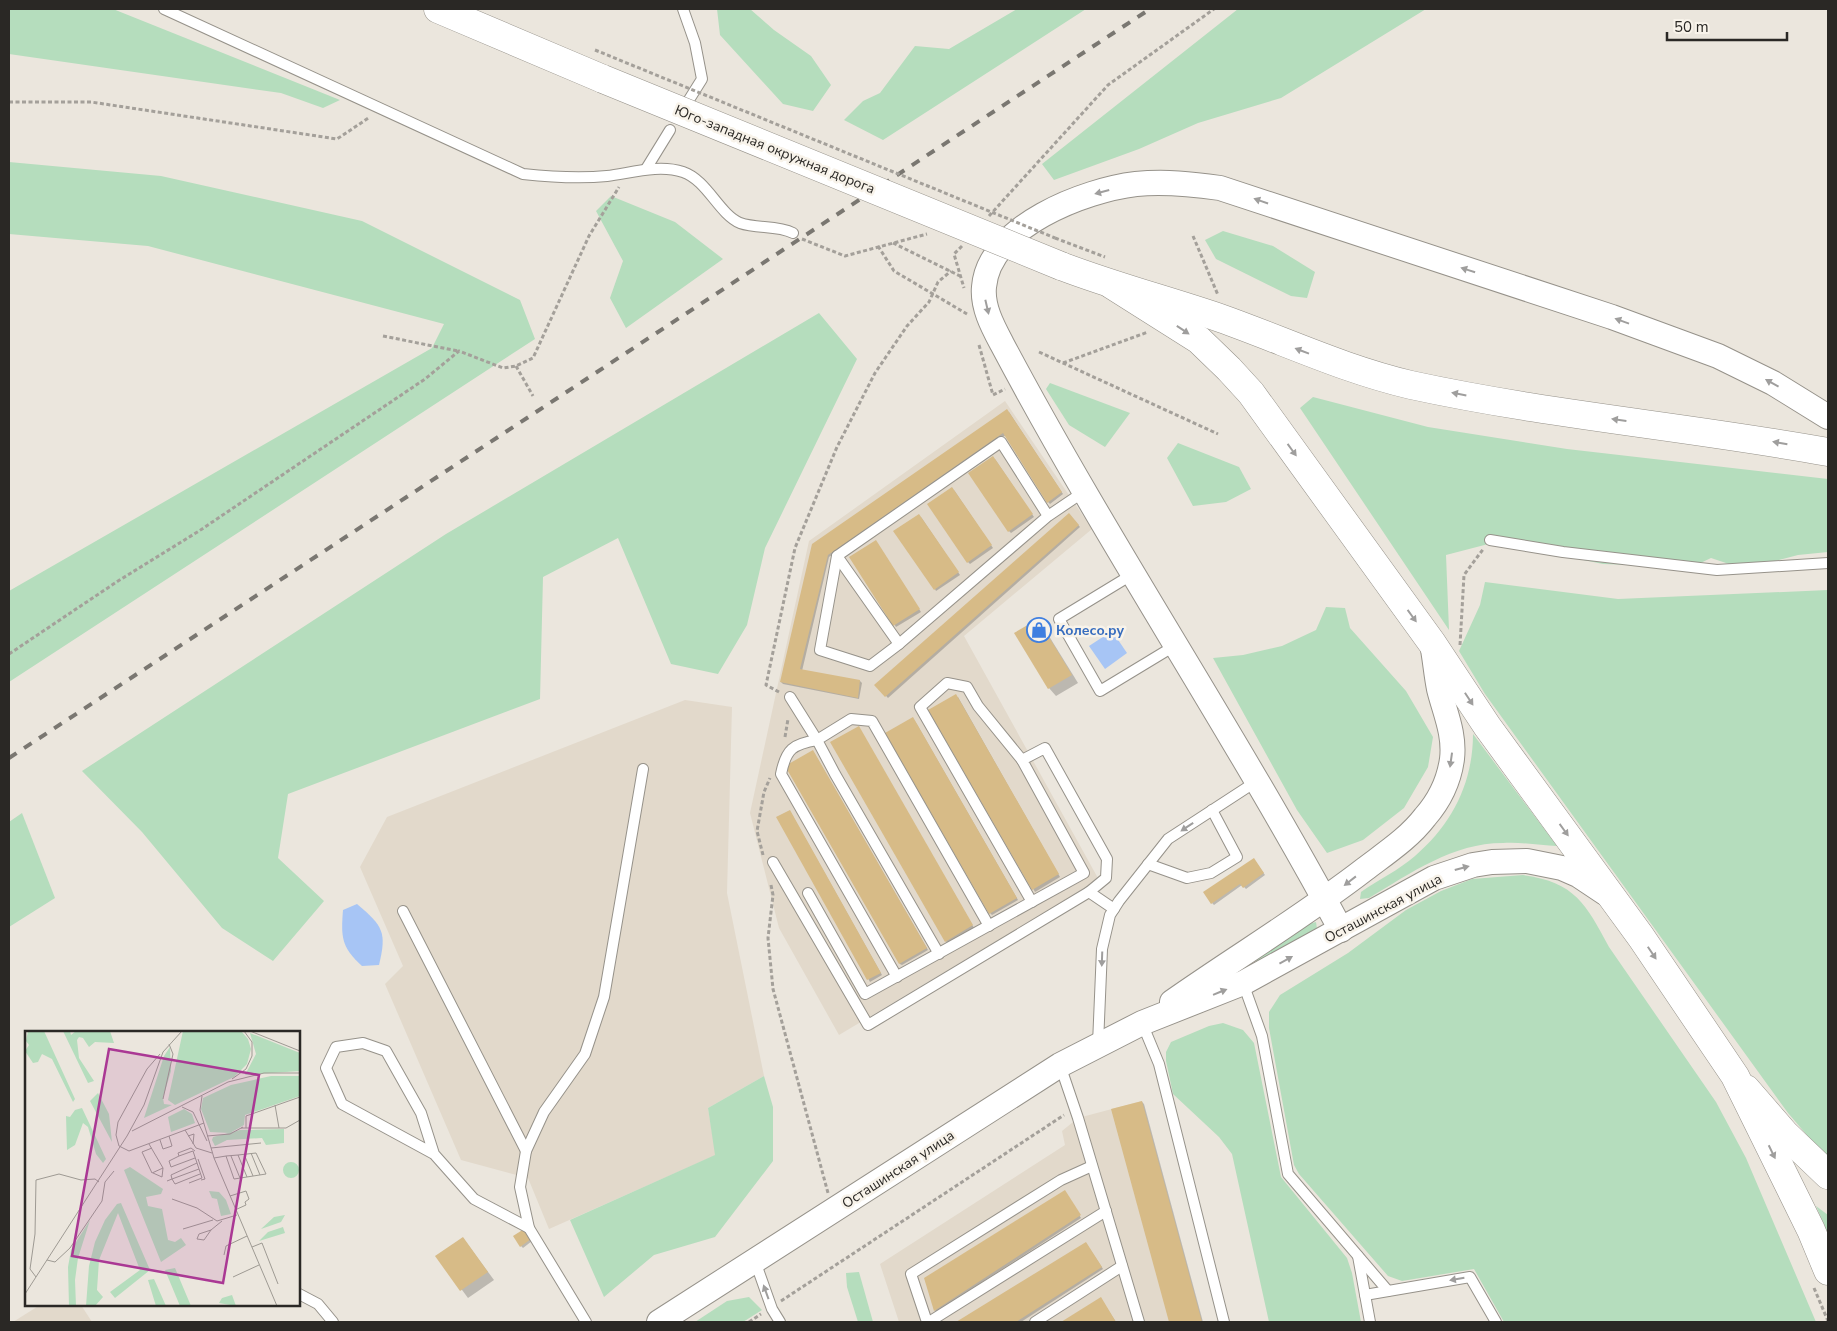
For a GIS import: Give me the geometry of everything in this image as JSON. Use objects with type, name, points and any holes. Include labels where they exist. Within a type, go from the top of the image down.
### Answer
[{"type":"main road","name":"Юго-западная окружная дорога","points":[[438,9],[603,79],[1061,266],[1112,285]]},
{"type":"main road","points":[[1112,285],[1220,318],[1306,353],[1359,371],[1410,384],[1538,409],[1773,442],[1828,452]]},
{"type":"main road","points":[[1112,285],[1199,340],[1251,394],[1432,643],[1487,726],[1624,913],[1735,1076],[1785,1134],[1828,1175]]},
{"type":"main road","points":[[1735,1076],[1811,1230],[1828,1271]]},
{"type":"street","points":[[1341,930],[1021,380],[991,322],[986,306],[984,288],[986,273],[999,250],[1036,219],[1085,196],[1135,184],[1190,184],[1220,188],[1612,317],[1700,350],[1773,383],[1828,417]]},
{"type":"street","name":"Осташинская улица","points":[[1142,1023],[1231,960],[1325,900],[1406,837],[1425,818],[1443,789],[1449,774],[1452,748],[1447,713],[1439,690],[1432,643]]},
{"type":"street","name":"Осташинская улица","points":[[659,1322],[1060,1065],[1142,1023],[1243,983],[1341,930],[1404,893],[1454,870],[1492,862],[1543,863],[1578,875],[1607,894],[1624,913]]},
{"type":"street","points":[[1231,960],[1243,983]]},
{"type":"lane","points":[[164,9],[523,174],[567,178],[608,176],[646,169],[684,172],[711,193],[728,213],[740,223],[785,229],[793,233]]},
{"type":"lane","points":[[679,116],[702,79],[696,43],[682,9]]},
{"type":"lane","points":[[646,169],[670,130]]},
{"type":"lane","points":[[1048,516],[1001,442],[837,556],[820,650],[870,666],[899,644],[1048,516],[1085,491]]},
{"type":"lane","points":[[1490,540],[1563,552],[1717,570],[1828,563]]},
{"type":"lane","points":[[837,556],[899,644]]},
{"type":"lane","points":[[1134,574],[1059,619],[1100,691],[1176,645]]},
{"type":"lane","points":[[808,893],[865,994],[1084,874],[1022,760],[978,706],[968,686],[947,684],[920,707],[1032,902]]},
{"type":"lane","points":[[790,697],[817,740],[834,774],[939,954]]},
{"type":"lane","points":[[897,977],[781,774],[784,757],[797,743],[817,740],[851,720],[872,721],[989,926]]},
{"type":"lane","points":[[773,862],[868,1025],[1089,892],[1106,878],[1107,859],[1045,748],[1022,760]]},
{"type":"lane","points":[[586,1322],[529,1228],[520,1187],[526,1152],[544,1112],[585,1054],[604,997],[642,769]]},
{"type":"lane","points":[[1098,1044],[1102,949],[1106,930],[1114,909],[1168,839],[1256,781]]},
{"type":"lane","points":[[1148,864],[1186,878],[1212,873],[1238,857],[1212,810]]},
{"type":"lane","points":[[1089,892],[1114,909]]},
{"type":"lane","points":[[403,911],[526,1152]]},
{"type":"lane","points":[[1243,983],[1262,1036],[1288,1174],[1388,1291]]},
{"type":"lane","points":[[1142,1023],[1159,1064],[1224,1322]]},
{"type":"lane","points":[[434,1154],[421,1113],[386,1051],[364,1043],[336,1048],[326,1068],[342,1104],[434,1154],[474,1200],[529,1228]]},
{"type":"lane","points":[[1060,1065],[1106,1211],[1136,1321]]},
{"type":"lane","points":[[1092,1166],[1061,1180],[911,1274],[928,1322],[1106,1211]]},
{"type":"lane","points":[[1358,1256],[1370,1322]]},
{"type":"lane","points":[[755,1260],[772,1307],[780,1322]]},
{"type":"lane","points":[[1035,1322],[1122,1266]]},
{"type":"lane","points":[[1365,1296],[1470,1277],[1496,1322]]},
{"type":"lane","points":[[300,1295],[318,1304],[333,1322]]},
{"type":"path","points":[[986,220],[1108,85],[1214,9]]},
{"type":"path","points":[[595,50],[1107,258]]},
{"type":"path","points":[[9,102],[91,102],[337,139],[368,120],[379,107]]},
{"type":"path","points":[[384,336],[459,351],[503,368],[516,366],[534,358],[589,236],[613,194],[627,176],[646,169]]},
{"type":"path","points":[[808,243],[845,256],[892,242],[925,235]]},
{"type":"path","points":[[1193,236],[1221,302],[1212,299]]},
{"type":"path","points":[[892,242],[960,276]]},
{"type":"path","points":[[878,246],[894,271],[971,316]]},
{"type":"path","points":[[1063,363],[1152,330]]},
{"type":"path","points":[[9,654],[118,581],[199,531],[425,380],[459,351]]},
{"type":"path","points":[[1039,352],[1218,434]]},
{"type":"path","points":[[516,366],[533,396]]},
{"type":"path","points":[[1459,651],[1464,606],[1464,575],[1490,540]]},
{"type":"path","points":[[749,1322],[1075,1109]]},
{"type":"path","points":[[1821,1322],[1828,1319]]},
{"type":"shaded area","points":[[1005,401],[1092,529],[964,636],[1099,880],[839,1035],[779,928],[750,813],[809,541]]},
{"type":"shaded area","points":[[685,700],[732,707],[727,893],[764,1076],[708,1108],[716,1155],[549,1229],[528,1178],[461,1160],[385,984],[403,966],[360,867],[387,817]]},
{"type":"shaded area","points":[[1142,1101],[1202,1322],[899,1322],[880,1264],[1065,1145],[1062,1131],[1078,1118]]},
{"type":"shaded area","points":[[38,1306],[82,1306],[92,1322],[13,1322]]},
{"type":"green space","points":[[9,9],[113,9],[340,100],[323,108],[281,93],[9,54]]},
{"type":"green space","points":[[717,9],[750,9],[774,30],[811,56],[831,85],[813,111],[783,104],[720,35]]},
{"type":"green space","points":[[1017,9],[1086,9],[883,140],[844,120],[863,101],[880,93],[915,46],[949,49]]},
{"type":"green space","points":[[1238,9],[1426,9],[1281,98],[1198,123],[1139,149],[1054,180],[1042,164]]},
{"type":"green space","points":[[9,162],[161,176],[362,221],[520,300],[535,339],[9,682],[9,591],[432,348],[444,324],[148,246],[9,234]]},
{"type":"green space","points":[[611,196],[675,222],[723,259],[626,328],[610,298],[623,261],[596,211]]},
{"type":"green space","points":[[1223,231],[1273,246],[1315,272],[1307,298],[1291,296],[1216,259],[1205,240]]},
{"type":"green space","points":[[819,313],[857,359],[765,548],[747,625],[718,674],[671,664],[618,538],[543,577],[540,699],[288,794],[278,858],[324,901],[273,961],[222,928],[142,832],[82,771],[446,534]]},
{"type":"green space","points":[[1050,383],[1130,413],[1105,447],[1069,425],[1046,389]]},
{"type":"green space","points":[[1313,397],[1428,427],[1567,449],[1828,479],[1828,552],[1798,555],[1744,569],[1711,558],[1692,567],[1603,564],[1496,542],[1446,555],[1449,630],[1300,408]]},
{"type":"green space","points":[[1178,443],[1239,467],[1251,489],[1226,502],[1193,506],[1167,458]]},
{"type":"green space","points":[[1485,582],[1618,599],[1828,590],[1828,1156],[1818,1148],[1788,1113],[1485,694],[1459,651],[1480,605]]},
{"type":"green space","points":[[1326,607],[1345,608],[1350,628],[1406,691],[1433,737],[1428,767],[1404,808],[1363,840],[1327,853],[1297,810],[1213,658],[1243,655],[1282,646],[1316,630]]},
{"type":"green space","points":[[1473,734],[1557,846],[1510,843],[1485,844],[1467,848],[1433,861],[1369,898],[1360,899],[1361,892],[1415,856],[1428,844],[1450,816],[1458,801],[1469,769]]},
{"type":"green space","points":[[22,813],[55,898],[9,927],[9,822]]},
{"type":"green space","points":[[1523,875],[1555,883],[1577,898],[1585,907],[1609,947],[1716,1102],[1746,1158],[1816,1322],[1504,1322],[1474,1269],[1402,1281],[1388,1276],[1299,1174],[1294,1165],[1269,1028],[1269,1012],[1280,995],[1348,953],[1406,910],[1441,891],[1472,879]]},
{"type":"green space","points":[[1316,922],[1317,929],[1313,932],[1259,963],[1255,961],[1255,957],[1305,925]]},
{"type":"green space","points":[[1223,1023],[1243,1030],[1254,1043],[1281,1177],[1347,1258],[1352,1273],[1361,1322],[1269,1322],[1232,1154],[1219,1137],[1173,1094],[1166,1061],[1166,1052],[1171,1042],[1209,1026]]},
{"type":"green space","points":[[764,1076],[773,1107],[773,1161],[715,1237],[654,1255],[604,1297],[570,1220],[715,1155],[708,1108]]},
{"type":"green space","points":[[1816,1206],[1828,1215],[1828,1234]]},
{"type":"green space","points":[[859,1272],[873,1322],[858,1322],[847,1287],[846,1273]]},
{"type":"green space","points":[[749,1297],[762,1310],[743,1322],[695,1322],[727,1301]]},
{"type":"water","points":[[1112,631],[1127,653],[1105,669],[1089,646]]},
{"type":"water","points":[[357,904],[373,918],[381,930],[383,945],[379,965],[362,966],[346,947],[342,927],[343,910]]},
{"type":"building","points":[[1007,409],[1062,492],[1047,503],[1003,433],[828,555],[800,669],[860,680],[858,698],[780,682],[812,544]]},
{"type":"building","points":[[993,456],[1033,514],[1008,532],[968,473]]},
{"type":"building","points":[[952,487],[992,545],[967,563],[927,504]]},
{"type":"building","points":[[1069,513],[1079,525],[885,697],[874,685]]},
{"type":"building","points":[[919,514],[959,572],[934,590],[893,531]]},
{"type":"building","points":[[876,540],[920,609],[893,626],[849,557]]},
{"type":"building","points":[[1038,619],[1072,675],[1048,689],[1014,633]]},
{"type":"building","points":[[956,694],[1059,874],[1032,890],[928,710]]},
{"type":"building","points":[[913,717],[1017,898],[989,914],[885,733]]},
{"type":"building","points":[[859,726],[973,925],[945,942],[830,742]]},
{"type":"building","points":[[813,750],[927,948],[899,964],[785,766]]},
{"type":"building","points":[[790,810],[881,973],[867,980],[776,817]]},
{"type":"building","points":[[1254,858],[1264,873],[1243,888],[1240,884],[1211,904],[1203,892]]},
{"type":"building","points":[[1142,1101],[1202,1322],[1169,1322],[1111,1109]]},
{"type":"building","points":[[1065,1190],[1081,1215],[934,1311],[924,1278]]},
{"type":"building","points":[[524,1229],[531,1239],[520,1247],[513,1236]]},
{"type":"building","points":[[463,1237],[488,1272],[460,1291],[435,1256]]},
{"type":"building","points":[[1086,1242],[1102,1267],[1016,1322],[956,1322]]},
{"type":"building","points":[[1101,1297],[1116,1322],[1061,1322]]},
{"type":"railway","points":[[9,758],[1150,9]]},
{"type":"place","name":"Колесо.ру","points":[[1039,630]]}]
